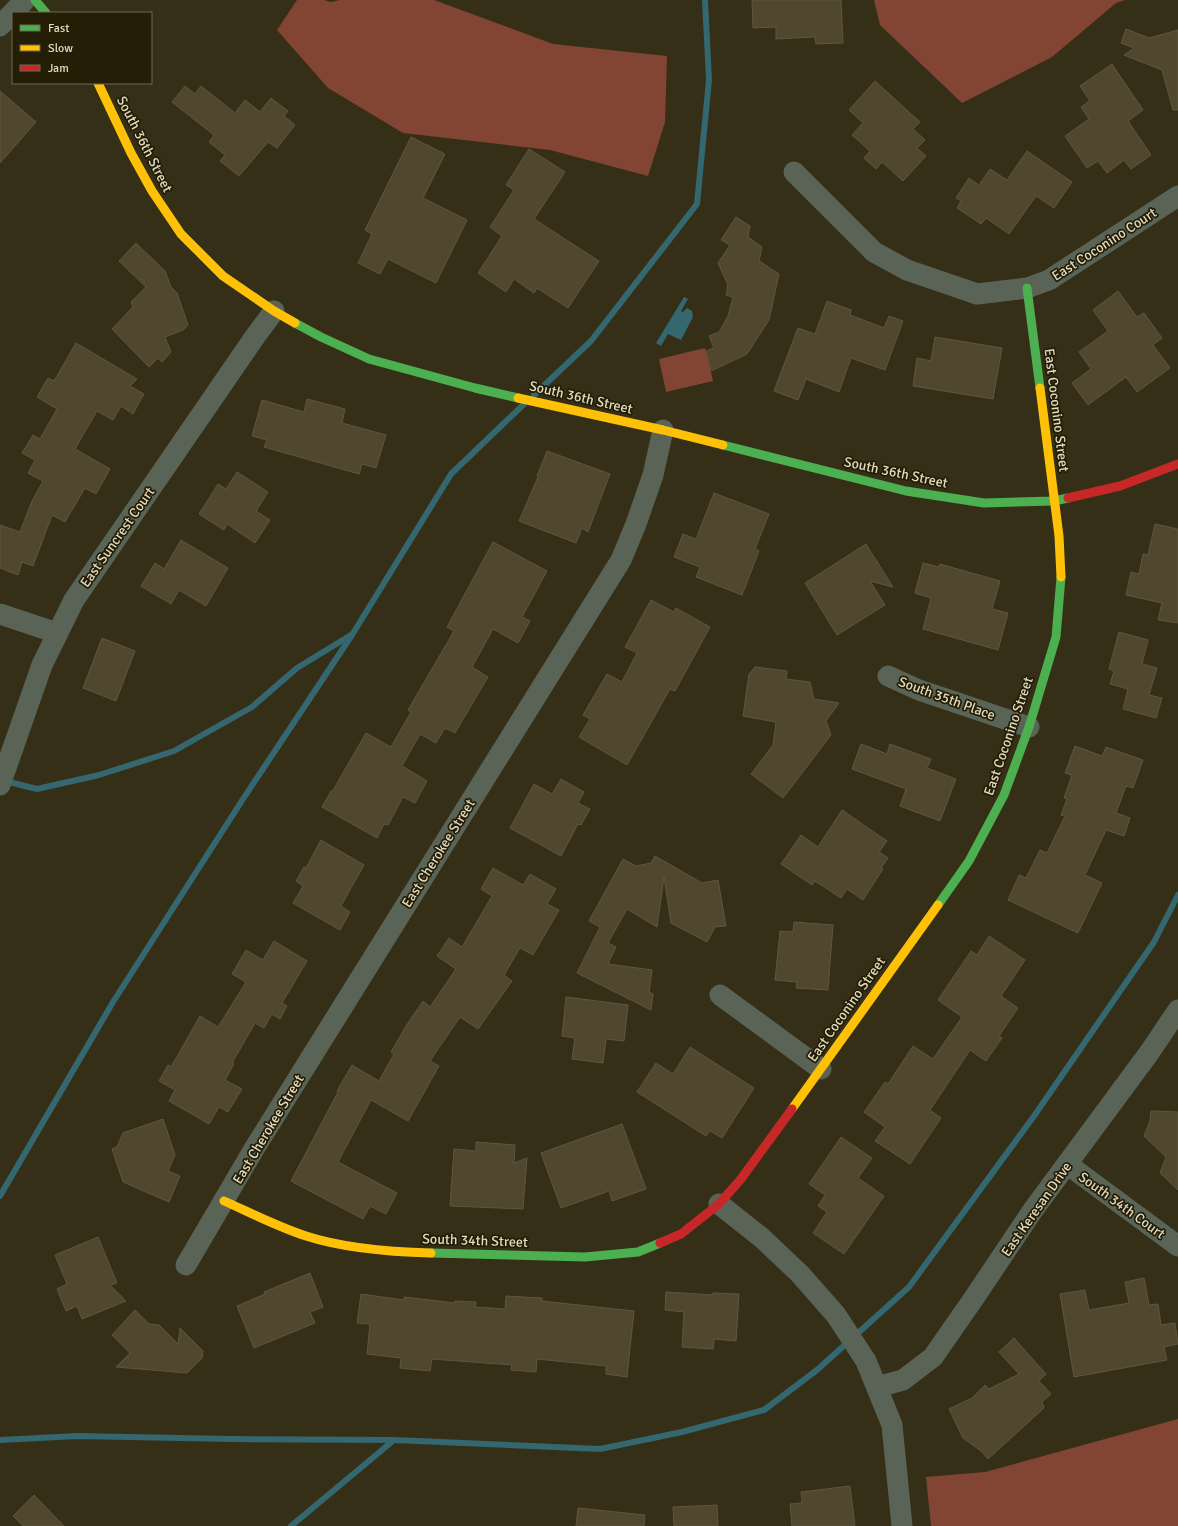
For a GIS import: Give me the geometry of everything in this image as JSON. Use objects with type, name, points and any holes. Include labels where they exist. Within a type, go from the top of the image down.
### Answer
[{"type":"street","points":[[13,12],[25,0]]},
{"type":"street","points":[[35,0],[45,12]]},
{"type":"street","points":[[0,26],[12,14]]},
{"type":"street","name":"South 36th Street","points":[[98,84],[131,153],[152,191],[181,234],[223,276],[274,311],[321,337],[369,360],[475,388],[663,430],[906,491],[984,503],[1054,501],[1120,486],[1178,464]]},
{"type":"street","name":"East Coconino Court","points":[[794,172],[874,252],[907,270],[977,294],[1027,288],[1049,280],[1178,196]]},
{"type":"street","name":"East Coconino Street","points":[[720,1204],[741,1179],[821,1070],[969,861],[1004,795],[1029,727],[1056,637],[1061,579],[1060,536],[1054,501],[1027,288]]},
{"type":"street","name":"East Suncrest Court","points":[[0,785],[42,665],[74,600],[249,344],[274,311]]},
{"type":"street","name":"East Cherokee Street","points":[[186,1265],[254,1149],[621,560],[636,524],[653,475],[663,430]]},
{"type":"street","points":[[0,614],[57,634]]},
{"type":"street","name":"South 35th Place","points":[[888,676],[919,690],[1029,727]]},
{"type":"street","points":[[720,995],[821,1070]]},
{"type":"street","name":"East Keresan Drive","points":[[877,1387],[904,1380],[933,1356],[1034,1210],[1149,1053],[1178,1010]]},
{"type":"street","name":"South 34th Court","points":[[1067,1164],[1178,1246]]},
{"type":"street","name":"South 34th Street","points":[[224,1201],[306,1236],[335,1243],[402,1252],[586,1257],[638,1252],[681,1234],[720,1204]]},
{"type":"street","points":[[720,1204],[762,1238],[800,1274],[836,1314],[866,1361],[892,1425],[902,1526]]},
{"type":"shaded area","points":[[297,0],[324,0],[331,2],[340,0],[434,0],[553,44],[667,56],[665,122],[648,176],[550,150],[403,133],[328,88],[277,30]]},
{"type":"shaded area","points":[[874,0],[1125,0],[1116,3],[1052,57],[962,103],[880,25]]},
{"type":"shaded area","points":[[705,348],[713,381],[666,392],[659,359]]},
{"type":"shaded area","points":[[1178,1419],[1178,1526],[931,1526],[926,1477],[985,1472]]},
{"type":"water","points":[[684,297],[688,299],[681,311],[683,312],[687,308],[692,311],[693,317],[681,340],[668,334],[661,346],[656,343]]},
{"type":"building","points":[[752,0],[841,0],[843,43],[816,44],[815,37],[776,39],[776,27],[753,28]]},
{"type":"building","points":[[1126,29],[1149,38],[1178,30],[1178,110],[1173,110],[1162,70],[1124,55],[1134,48],[1121,43]]},
{"type":"building","points":[[1112,64],[1143,110],[1128,121],[1151,155],[1131,169],[1124,160],[1107,173],[1098,161],[1087,168],[1065,136],[1089,119],[1081,107],[1090,101],[1080,86]]},
{"type":"building","points":[[875,81],[920,122],[913,129],[925,140],[917,148],[926,156],[903,181],[882,162],[876,169],[864,158],[870,151],[852,135],[863,123],[849,110]]},
{"type":"building","points":[[185,86],[195,94],[201,86],[235,113],[245,100],[260,112],[271,98],[288,111],[284,116],[295,125],[277,148],[268,142],[239,176],[220,161],[225,155],[209,142],[214,135],[172,102]]},
{"type":"building","points":[[0,91],[36,122],[0,163]]},
{"type":"building","points":[[411,137],[445,154],[423,198],[467,220],[436,283],[388,259],[380,274],[358,263],[372,234],[365,230]]},
{"type":"building","points":[[529,149],[565,172],[534,219],[599,261],[568,308],[537,288],[534,293],[514,279],[506,292],[478,273],[502,236],[490,227],[514,190],[506,185]]},
{"type":"building","points":[[1027,151],[1072,182],[1054,208],[1036,196],[1009,234],[986,218],[981,224],[957,208],[961,201],[956,198],[969,178],[979,185],[990,169],[1007,180]]},
{"type":"building","points":[[736,217],[750,226],[748,237],[762,247],[759,261],[779,274],[769,320],[747,354],[711,371],[706,351],[714,348],[709,336],[719,332],[728,316],[733,297],[726,295],[728,285],[718,263],[730,245],[721,240]]},
{"type":"building","points":[[136,243],[165,271],[171,287],[177,293],[188,325],[183,330],[165,337],[171,352],[162,362],[158,358],[149,367],[112,329],[133,307],[131,302],[146,287],[119,261]]},
{"type":"building","points":[[1118,291],[1137,317],[1144,313],[1162,338],[1153,345],[1170,368],[1137,392],[1126,377],[1088,405],[1072,383],[1091,369],[1079,352],[1108,331],[1093,310]]},
{"type":"building","points":[[827,301],[851,310],[850,315],[884,328],[889,316],[903,321],[885,370],[851,358],[839,392],[806,379],[798,400],[774,391],[798,328],[815,334]]},
{"type":"building","points":[[935,337],[1002,348],[993,399],[913,386],[917,358],[931,361]]},
{"type":"building","points":[[76,343],[137,379],[130,386],[144,394],[133,414],[121,406],[113,420],[97,411],[75,449],[110,469],[96,494],[85,488],[65,522],[52,515],[33,566],[22,562],[18,575],[0,568],[0,525],[20,532],[32,501],[43,481],[28,473],[35,460],[22,453],[33,435],[40,439],[57,409],[37,397],[48,378],[54,381]]},
{"type":"building","points":[[307,399],[345,409],[342,423],[386,435],[376,468],[362,464],[359,474],[264,447],[267,440],[252,436],[262,400],[304,412]]},
{"type":"building","points":[[547,451],[610,474],[588,532],[582,528],[576,543],[519,521],[538,477],[537,476]]},
{"type":"building","points":[[237,472],[268,492],[256,511],[270,520],[255,543],[227,524],[224,530],[199,514],[218,484],[226,489]]},
{"type":"building","points":[[714,493],[769,514],[755,549],[759,551],[742,595],[696,577],[700,567],[674,557],[683,534],[696,539]]},
{"type":"building","points":[[1155,524],[1178,529],[1178,623],[1158,620],[1162,603],[1126,595],[1131,572],[1139,574],[1143,554],[1148,555]]},
{"type":"building","points":[[181,540],[228,568],[206,606],[179,590],[171,604],[141,586],[155,563],[164,569]]},
{"type":"building","points":[[493,542],[547,571],[522,617],[530,621],[518,643],[493,629],[472,667],[488,677],[455,733],[445,728],[436,743],[420,734],[402,766],[427,781],[415,803],[403,797],[388,825],[384,824],[377,838],[322,807],[366,733],[391,747],[411,712],[408,710],[454,631],[447,627]]},
{"type":"building","points":[[866,544],[893,587],[870,581],[885,605],[837,635],[805,583]]},
{"type":"building","points":[[923,563],[939,567],[940,564],[1000,581],[992,609],[1008,613],[998,650],[923,629],[931,598],[915,593]]},
{"type":"building","points":[[651,600],[674,612],[676,608],[710,627],[675,691],[670,689],[627,765],[579,737],[590,719],[583,715],[607,674],[622,682],[637,653],[625,647]]},
{"type":"building","points":[[1119,632],[1148,640],[1142,664],[1157,668],[1149,695],[1162,698],[1156,718],[1123,709],[1128,689],[1110,684],[1114,671],[1109,669]]},
{"type":"building","points":[[102,638],[135,651],[116,701],[83,688]]},
{"type":"building","points":[[755,667],[787,671],[786,679],[810,682],[814,699],[839,703],[826,721],[831,735],[783,798],[751,774],[773,745],[776,722],[743,716],[749,674]]},
{"type":"building","points":[[861,744],[887,754],[890,744],[931,759],[927,768],[956,779],[940,821],[900,806],[906,789],[852,769]]},
{"type":"building","points":[[1075,746],[1102,756],[1106,747],[1143,760],[1133,788],[1126,786],[1116,813],[1130,818],[1124,836],[1106,830],[1085,875],[1102,883],[1078,933],[1008,900],[1019,875],[1026,878],[1040,850],[1047,853],[1065,816],[1061,815],[1067,799],[1064,798],[1072,775],[1065,773]]},
{"type":"building","points":[[561,779],[584,792],[578,803],[590,809],[581,825],[578,824],[561,856],[510,828],[534,784],[552,794]]},
{"type":"building","points":[[842,810],[887,841],[879,852],[888,858],[881,868],[883,869],[863,900],[847,889],[841,898],[815,881],[812,885],[781,864],[801,835],[818,847]]},
{"type":"building","points":[[321,840],[364,865],[341,906],[350,912],[340,930],[293,903],[303,886],[296,881],[304,867],[306,868]]},
{"type":"building","points":[[655,856],[702,883],[718,880],[726,926],[715,927],[707,942],[671,923],[664,877],[657,927],[627,909],[608,943],[616,947],[608,964],[652,970],[649,992],[653,994],[651,1010],[577,973],[600,927],[589,921],[623,859],[636,866],[651,863]]},
{"type":"building","points":[[493,868],[523,885],[530,874],[556,889],[547,904],[559,910],[533,955],[520,948],[504,975],[512,981],[478,1029],[460,1017],[430,1061],[439,1066],[408,1121],[371,1100],[338,1162],[397,1193],[386,1214],[370,1206],[363,1219],[291,1181],[352,1065],[379,1081],[394,1054],[391,1052],[423,1001],[430,1007],[456,969],[437,956],[449,938],[462,947],[492,896],[481,889]]},
{"type":"building","points":[[794,922],[833,925],[828,990],[796,988],[797,982],[775,980],[780,931],[793,932]]},
{"type":"building","points":[[989,936],[1025,960],[1001,996],[1018,1008],[999,1036],[1002,1038],[986,1061],[970,1050],[930,1110],[941,1118],[910,1164],[875,1141],[885,1127],[864,1112],[885,1082],[888,1084],[913,1046],[933,1059],[962,1017],[938,1000],[971,951],[977,955]]},
{"type":"building","points":[[274,941],[307,961],[282,1003],[287,1006],[280,1019],[272,1014],[264,1028],[255,1023],[232,1063],[234,1064],[225,1080],[242,1089],[228,1112],[219,1107],[209,1124],[169,1101],[175,1090],[159,1081],[168,1065],[171,1067],[200,1016],[218,1027],[246,982],[232,974],[246,950],[263,960]]},
{"type":"building","points":[[566,997],[628,1005],[624,1041],[606,1039],[603,1063],[572,1059],[575,1038],[562,1036]]},
{"type":"building","points":[[690,1047],[754,1088],[722,1138],[710,1131],[706,1136],[637,1092],[656,1063],[673,1074]]},
{"type":"building","points":[[1151,1111],[1178,1112],[1178,1190],[1160,1173],[1166,1157],[1144,1136],[1150,1121]]},
{"type":"building","points":[[163,1119],[175,1155],[168,1171],[180,1176],[169,1202],[123,1182],[112,1149],[117,1147],[123,1133]]},
{"type":"building","points":[[622,1124],[646,1189],[612,1201],[609,1191],[561,1208],[541,1153]]},
{"type":"building","points":[[841,1137],[872,1158],[858,1178],[884,1196],[844,1254],[813,1233],[827,1212],[818,1206],[825,1195],[809,1184]]},
{"type":"building","points":[[476,1142],[515,1145],[514,1163],[527,1158],[523,1209],[450,1206],[454,1149],[476,1151]]},
{"type":"building","points":[[98,1237],[117,1283],[110,1285],[126,1301],[82,1319],[77,1306],[66,1311],[57,1289],[67,1284],[55,1255]]},
{"type":"building","points":[[310,1273],[323,1307],[310,1312],[315,1323],[254,1348],[237,1306],[265,1294],[264,1292]]},
{"type":"building","points":[[1144,1278],[1149,1305],[1158,1304],[1161,1325],[1175,1323],[1178,1344],[1164,1347],[1167,1360],[1074,1377],[1060,1294],[1085,1290],[1089,1310],[1129,1303],[1125,1282]]},
{"type":"building","points":[[666,1292],[713,1295],[713,1293],[739,1294],[736,1341],[714,1339],[713,1349],[682,1347],[684,1312],[665,1310]]},
{"type":"building","points":[[361,1294],[404,1300],[404,1297],[455,1303],[455,1301],[476,1302],[475,1307],[505,1309],[506,1296],[542,1298],[542,1301],[634,1311],[627,1377],[606,1374],[606,1366],[537,1359],[536,1372],[511,1370],[512,1365],[432,1359],[430,1371],[400,1368],[401,1358],[367,1354],[370,1324],[357,1323]]},
{"type":"building","points":[[135,1310],[149,1324],[159,1325],[178,1344],[180,1328],[203,1351],[202,1358],[187,1373],[116,1367],[130,1353],[112,1335]]},
{"type":"building","points":[[1014,1338],[1046,1374],[1039,1381],[1051,1394],[1042,1402],[1044,1408],[988,1459],[981,1451],[963,1438],[949,1409],[972,1398],[985,1385],[989,1389],[1019,1374],[999,1352]]},
{"type":"building","points":[[850,1486],[855,1526],[792,1526],[790,1504],[802,1503],[801,1492]]},
{"type":"building","points":[[34,1495],[64,1526],[23,1526],[13,1516]]},
{"type":"building","points":[[717,1505],[718,1526],[674,1526],[673,1507]]},
{"type":"building","points":[[578,1508],[645,1515],[644,1526],[576,1526]]},
{"type":"waterway","points":[[534,395],[591,341],[697,204],[709,80],[705,0]]},
{"type":"waterway","points":[[0,1196],[113,1002],[243,799],[352,635],[451,474],[524,404]]},
{"type":"waterway","points":[[5,781],[37,789],[99,775],[174,751],[252,707],[297,668],[351,635]]},
{"type":"waterway","points":[[0,1440],[77,1436],[394,1440],[600,1449],[682,1432],[764,1410],[817,1370],[909,1287],[1034,1116],[1154,942],[1178,895]]},
{"type":"waterway","points":[[291,1526],[394,1440]]},
{"type":"traffic: fast","points":[[35,0],[45,12]]},
{"type":"traffic: fast","points":[[1027,288],[1040,388]]},
{"type":"traffic: fast","points":[[295,323],[321,337],[369,359],[475,388],[518,398]]},
{"type":"traffic: fast","points":[[723,445],[906,491],[984,503],[1054,501],[1068,498]]},
{"type":"traffic: fast","points":[[938,905],[969,861],[1004,795],[1029,727],[1056,637],[1061,577]]},
{"type":"traffic: fast","points":[[431,1253],[585,1257],[638,1252],[660,1243]]},
{"type":"traffic: slow","points":[[98,84],[131,153],[152,191],[181,234],[223,276],[274,311],[295,323]]},
{"type":"traffic: slow","points":[[1040,388],[1059,536],[1061,577]]},
{"type":"traffic: slow","points":[[518,398],[663,430],[723,445]]},
{"type":"traffic: slow","points":[[792,1109],[938,905]]},
{"type":"traffic: slow","points":[[224,1201],[265,1220],[320,1240],[368,1249],[431,1253]]},
{"type":"traffic: jam","points":[[1068,498],[1120,486],[1178,464]]},
{"type":"traffic: jam","points":[[660,1243],[681,1234],[719,1204],[741,1179],[792,1109]]}]
